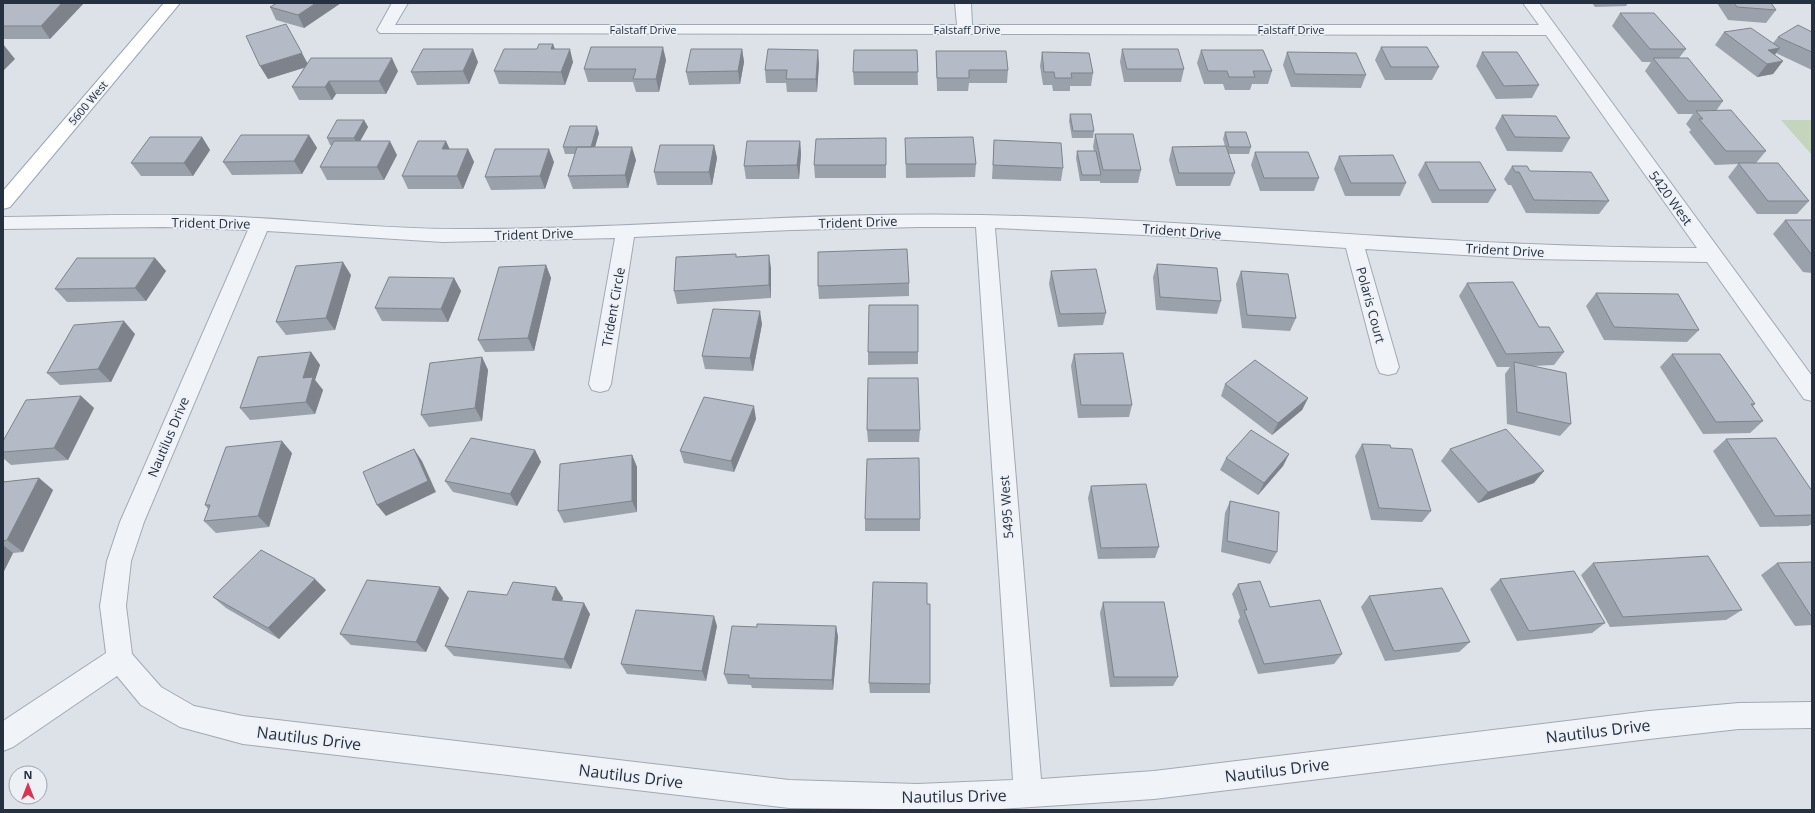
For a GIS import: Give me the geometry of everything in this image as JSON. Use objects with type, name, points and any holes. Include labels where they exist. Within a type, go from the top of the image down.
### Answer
[{"type":"main road","name":"5600 West","points":[[3,203],[172,3]]},
{"type":"street","name":"Falstaff Drive","points":[[400,3],[385,30],[1550,30]]},
{"type":"street","points":[[963,3],[965,30]]},
{"type":"street","name":"5420 West","points":[[1531,3],[1812,393]]},
{"type":"street","name":"Trident Drive","points":[[3,223],[215,222],[414,235],[473,236],[912,220],[985,221],[1095,225],[1354,243],[1624,256],[1712,255]]},
{"type":"street","name":"5495 West","points":[[985,221],[1028,794]]},
{"type":"street","name":"Nautilus Drive","points":[[260,225],[132,522],[119,561],[113,606],[120,659],[151,696],[190,718],[243,730],[789,794],[917,798],[1028,794],[1154,785],[1686,721],[1739,716],[1812,715]]},
{"type":"street","name":"Trident Circle","points":[[600,384],[626,230]]},
{"type":"street","name":"Polaris Court","points":[[1354,243],[1388,367]]},
{"type":"street","points":[[3,737],[120,659]]},
{"type":"green space","points":[[1781,120],[1812,120],[1812,155]]},
{"type":"building","points":[[3,3],[62,3],[41,26],[3,26]]},
{"type":"building","points":[[277,3],[316,3],[298,15],[270,7]]},
{"type":"building","points":[[1734,3],[1771,3],[1776,10],[1737,7]]},
{"type":"building","points":[[1620,13],[1654,13],[1686,49],[1650,49]]},
{"type":"building","points":[[286,24],[302,53],[260,66],[246,36]]},
{"type":"building","points":[[1798,25],[1812,32],[1812,52],[1778,37]]},
{"type":"building","points":[[1751,28],[1780,48],[1768,50],[1783,61],[1767,64],[1724,32]]},
{"type":"building","points":[[539,44],[553,44],[551,49],[570,49],[561,72],[494,71],[504,49],[537,49]]},
{"type":"building","points":[[591,47],[663,47],[656,79],[633,79],[636,69],[584,69]]},
{"type":"building","points":[[1381,47],[1427,47],[1439,67],[1391,67]]},
{"type":"building","points":[[423,49],[473,49],[463,71],[411,72]]},
{"type":"building","points":[[691,49],[742,49],[738,71],[686,72]]},
{"type":"building","points":[[768,49],[818,50],[816,79],[786,79],[787,70],[765,70]]},
{"type":"building","points":[[1122,49],[1178,49],[1184,69],[1127,69]]},
{"type":"building","points":[[854,50],[917,50],[918,72],[853,72]]},
{"type":"building","points":[[1201,50],[1263,50],[1272,71],[1253,71],[1255,77],[1229,77],[1227,71],[1208,71]]},
{"type":"building","points":[[936,51],[1006,51],[1008,70],[969,70],[969,78],[937,78]]},
{"type":"building","points":[[1042,52],[1089,53],[1093,73],[1071,73],[1072,78],[1055,78],[1054,72],[1044,72]]},
{"type":"building","points":[[1287,52],[1356,53],[1366,75],[1295,74]]},
{"type":"building","points":[[1482,52],[1517,52],[1539,85],[1504,86]]},
{"type":"building","points":[[311,58],[392,58],[379,81],[329,81],[325,87],[292,87]]},
{"type":"building","points":[[1653,58],[1688,58],[1723,101],[1688,101]]},
{"type":"building","points":[[1731,110],[1766,151],[1726,151],[1699,119],[1703,119],[1696,111]]},
{"type":"building","points":[[1070,114],[1091,114],[1094,131],[1073,131]]},
{"type":"building","points":[[1502,115],[1556,116],[1570,138],[1515,137]]},
{"type":"building","points":[[337,120],[364,120],[354,138],[327,138]]},
{"type":"building","points":[[570,126],[597,126],[591,147],[563,147]]},
{"type":"building","points":[[1225,132],[1246,132],[1251,147],[1229,147]]},
{"type":"building","points":[[1095,134],[1133,134],[1141,170],[1103,170]]},
{"type":"building","points":[[241,135],[309,135],[294,161],[223,162]]},
{"type":"building","points":[[150,137],[202,137],[184,163],[131,163]]},
{"type":"building","points":[[973,137],[976,164],[906,164],[905,138]]},
{"type":"building","points":[[886,138],[886,165],[814,165],[816,139]]},
{"type":"building","points":[[994,140],[1061,143],[1063,168],[993,165]]},
{"type":"building","points":[[334,141],[390,141],[377,167],[320,167]]},
{"type":"building","points":[[418,141],[446,141],[442,149],[468,149],[457,176],[402,176]]},
{"type":"building","points":[[747,141],[800,141],[797,165],[744,166]]},
{"type":"building","points":[[660,145],[714,145],[709,172],[654,172]]},
{"type":"building","points":[[1226,146],[1235,173],[1179,173],[1172,147]]},
{"type":"building","points":[[577,147],[632,147],[625,175],[568,176]]},
{"type":"building","points":[[495,149],[549,149],[540,176],[485,177]]},
{"type":"building","points":[[1077,151],[1096,151],[1101,175],[1082,175]]},
{"type":"building","points":[[1255,152],[1308,152],[1319,178],[1264,178]]},
{"type":"building","points":[[1393,155],[1406,183],[1351,183],[1339,156]]},
{"type":"building","points":[[1425,162],[1480,162],[1496,190],[1439,190]]},
{"type":"building","points":[[1738,163],[1778,163],[1809,201],[1768,201]]},
{"type":"building","points":[[1512,166],[1527,166],[1530,171],[1591,172],[1609,201],[1534,200],[1519,172],[1515,172]]},
{"type":"building","points":[[1785,220],[1812,220],[1812,255]]},
{"type":"building","points":[[907,249],[909,283],[818,286],[818,252]]},
{"type":"building","points":[[736,254],[736,257],[769,255],[769,285],[674,291],[676,257]]},
{"type":"building","points":[[77,258],[155,258],[135,288],[55,289]]},
{"type":"building","points":[[343,262],[326,318],[276,322],[296,266]]},
{"type":"building","points":[[1157,264],[1217,268],[1221,301],[1160,297]]},
{"type":"building","points":[[546,265],[528,338],[478,340],[499,267]]},
{"type":"building","points":[[1096,269],[1106,313],[1060,314],[1051,271]]},
{"type":"building","points":[[1241,271],[1288,274],[1296,318],[1247,315]]},
{"type":"building","points":[[389,277],[454,278],[441,309],[375,308]]},
{"type":"building","points":[[1513,282],[1539,327],[1549,327],[1564,352],[1506,354],[1467,283]]},
{"type":"building","points":[[1596,293],[1678,294],[1699,330],[1614,327]]},
{"type":"building","points":[[869,305],[918,305],[918,352],[868,352]]},
{"type":"building","points":[[713,309],[760,311],[750,358],[702,356]]},
{"type":"building","points":[[124,321],[98,369],[47,373],[74,325]]},
{"type":"building","points":[[311,352],[303,378],[313,377],[306,402],[240,408],[258,357]]},
{"type":"building","points":[[1123,353],[1132,405],[1081,405],[1074,354]]},
{"type":"building","points":[[1672,354],[1720,354],[1755,404],[1751,404],[1763,421],[1716,422]]},
{"type":"building","points":[[482,357],[475,408],[421,415],[430,363]]},
{"type":"building","points":[[1255,360],[1308,398],[1278,423],[1225,384]]},
{"type":"building","points":[[1514,362],[1566,373],[1571,424],[1517,412]]},
{"type":"building","points":[[868,378],[918,378],[920,430],[867,430]]},
{"type":"building","points":[[81,396],[54,448],[3,452],[3,441],[26,400]]},
{"type":"building","points":[[704,397],[754,406],[731,461],[680,451]]},
{"type":"building","points":[[1506,429],[1544,471],[1488,492],[1450,449]]},
{"type":"building","points":[[1251,430],[1289,454],[1264,483],[1226,458]]},
{"type":"building","points":[[471,438],[535,450],[510,494],[445,481]]},
{"type":"building","points":[[1776,438],[1812,491],[1812,515],[1775,516],[1726,439]]},
{"type":"building","points":[[282,441],[258,516],[204,521],[210,505],[205,505],[226,447]]},
{"type":"building","points":[[1362,444],[1390,445],[1391,448],[1412,449],[1431,511],[1379,508]]},
{"type":"building","points":[[414,449],[428,481],[377,505],[363,472]]},
{"type":"building","points":[[632,455],[632,501],[558,511],[560,464]]},
{"type":"building","points":[[919,458],[920,519],[865,519],[867,459]]},
{"type":"building","points":[[39,478],[7,540],[3,541],[3,482]]},
{"type":"building","points":[[1146,484],[1159,547],[1101,548],[1091,486]]},
{"type":"building","points":[[1230,501],[1279,512],[1277,552],[1227,541]]},
{"type":"building","points":[[261,550],[315,579],[268,628],[213,597]]},
{"type":"building","points":[[1708,556],[1742,610],[1623,617],[1593,563]]},
{"type":"building","points":[[1812,562],[1812,615],[1811,616],[1777,563]]},
{"type":"building","points":[[1574,571],[1605,623],[1529,631],[1500,579]]},
{"type":"building","points":[[367,580],[440,587],[416,642],[340,634]]},
{"type":"building","points":[[1260,581],[1270,607],[1320,600],[1342,654],[1264,664],[1244,610],[1247,610],[1238,584]]},
{"type":"building","points":[[513,582],[556,587],[552,600],[584,603],[564,659],[445,646],[468,591],[507,595]]},
{"type":"building","points":[[873,582],[927,583],[927,604],[930,604],[930,684],[869,683]]},
{"type":"building","points":[[1442,588],[1470,642],[1394,651],[1369,596]]},
{"type":"building","points":[[1103,602],[1164,602],[1178,677],[1114,677]]},
{"type":"building","points":[[636,610],[714,616],[702,671],[621,664]]},
{"type":"building","points":[[757,624],[836,626],[832,680],[749,678],[749,675],[724,674],[732,626],[757,627]]}]
